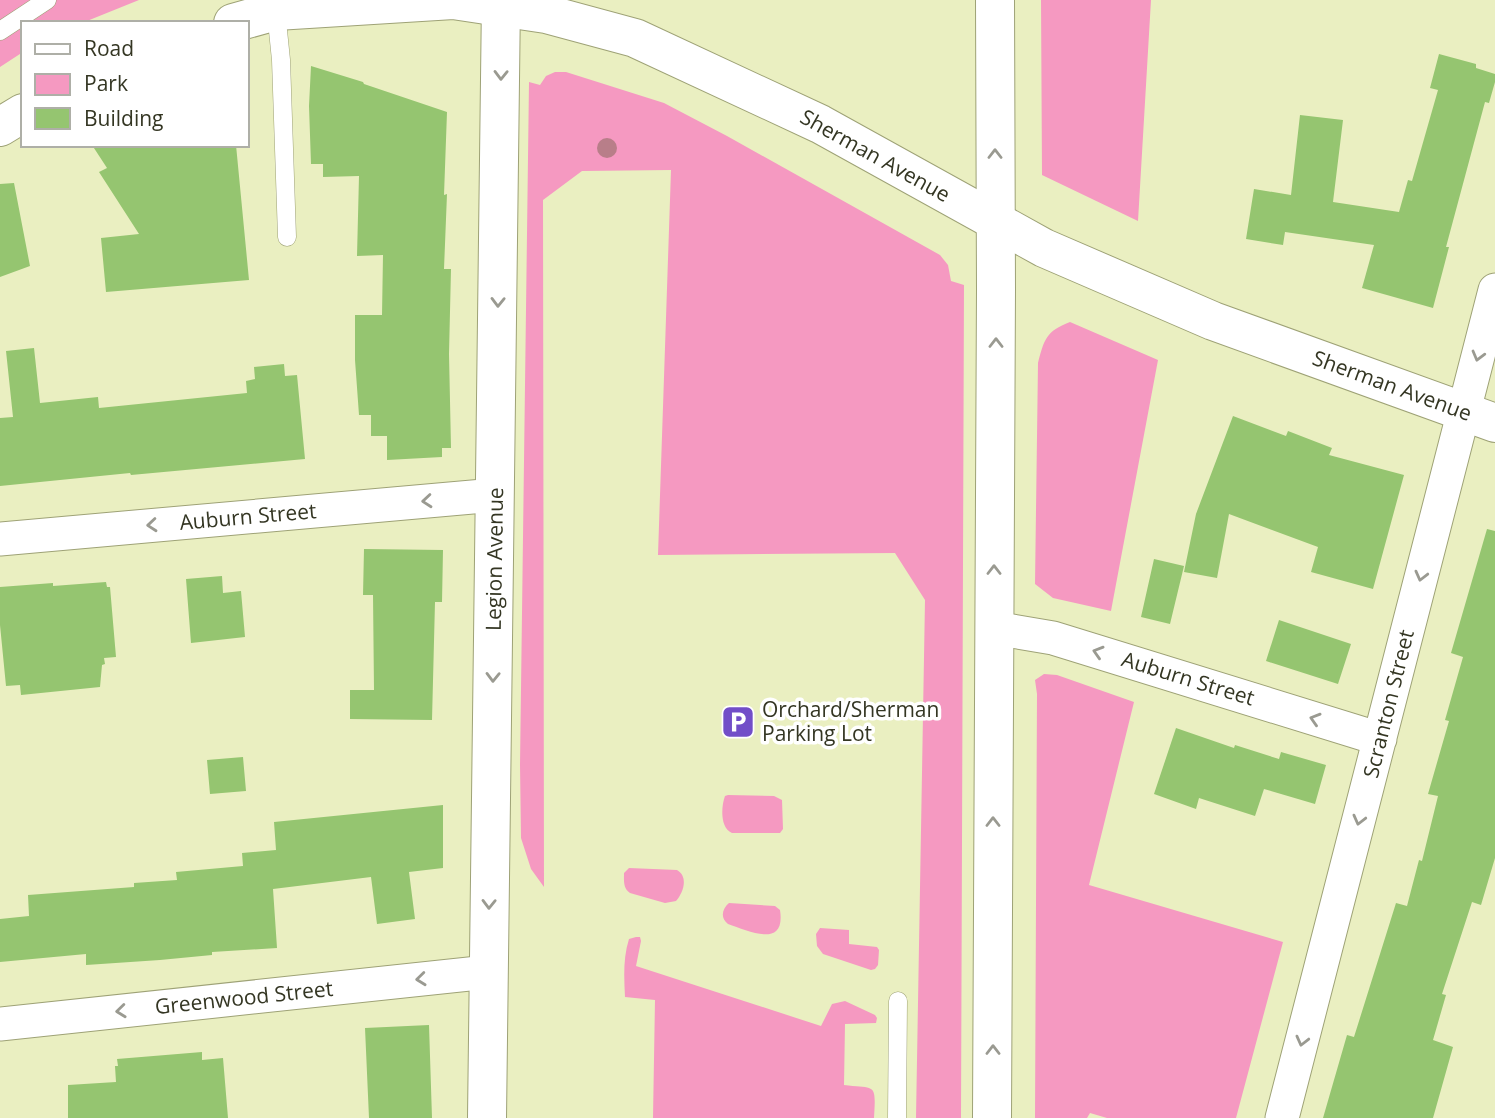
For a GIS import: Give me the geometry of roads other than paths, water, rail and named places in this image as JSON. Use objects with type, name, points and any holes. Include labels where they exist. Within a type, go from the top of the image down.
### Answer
[{"type":"main road","name":"Sherman Avenue","points":[[240,21],[276,10],[453,0],[501,3],[635,37],[820,124],[1044,248],[1213,321],[1479,417]]},
{"type":"main road","points":[[992,1118],[995,0]]},
{"type":"main road","name":"Legion Avenue","points":[[487,1118],[501,3]]},
{"type":"main road","points":[[0,127],[21,114]]},
{"type":"street","name":"Scranton Street","points":[[1282,1118],[1380,739],[1479,417],[1495,290]]},
{"type":"street","name":"Auburn Street","points":[[0,539],[495,495]]},
{"type":"street","name":"Auburn Street","points":[[994,628],[1053,638],[1380,739]]},
{"type":"street","name":"Greenwood Street","points":[[0,1024],[488,972]]},
{"type":"lane","points":[[0,31],[47,0]]},
{"type":"lane","points":[[276,10],[281,60],[287,237]]},
{"type":"lane","points":[[897,1118],[898,1001]]},
{"type":"place","name":"Orchard/Sherman Parking Lot","points":[[738,722]]}]
